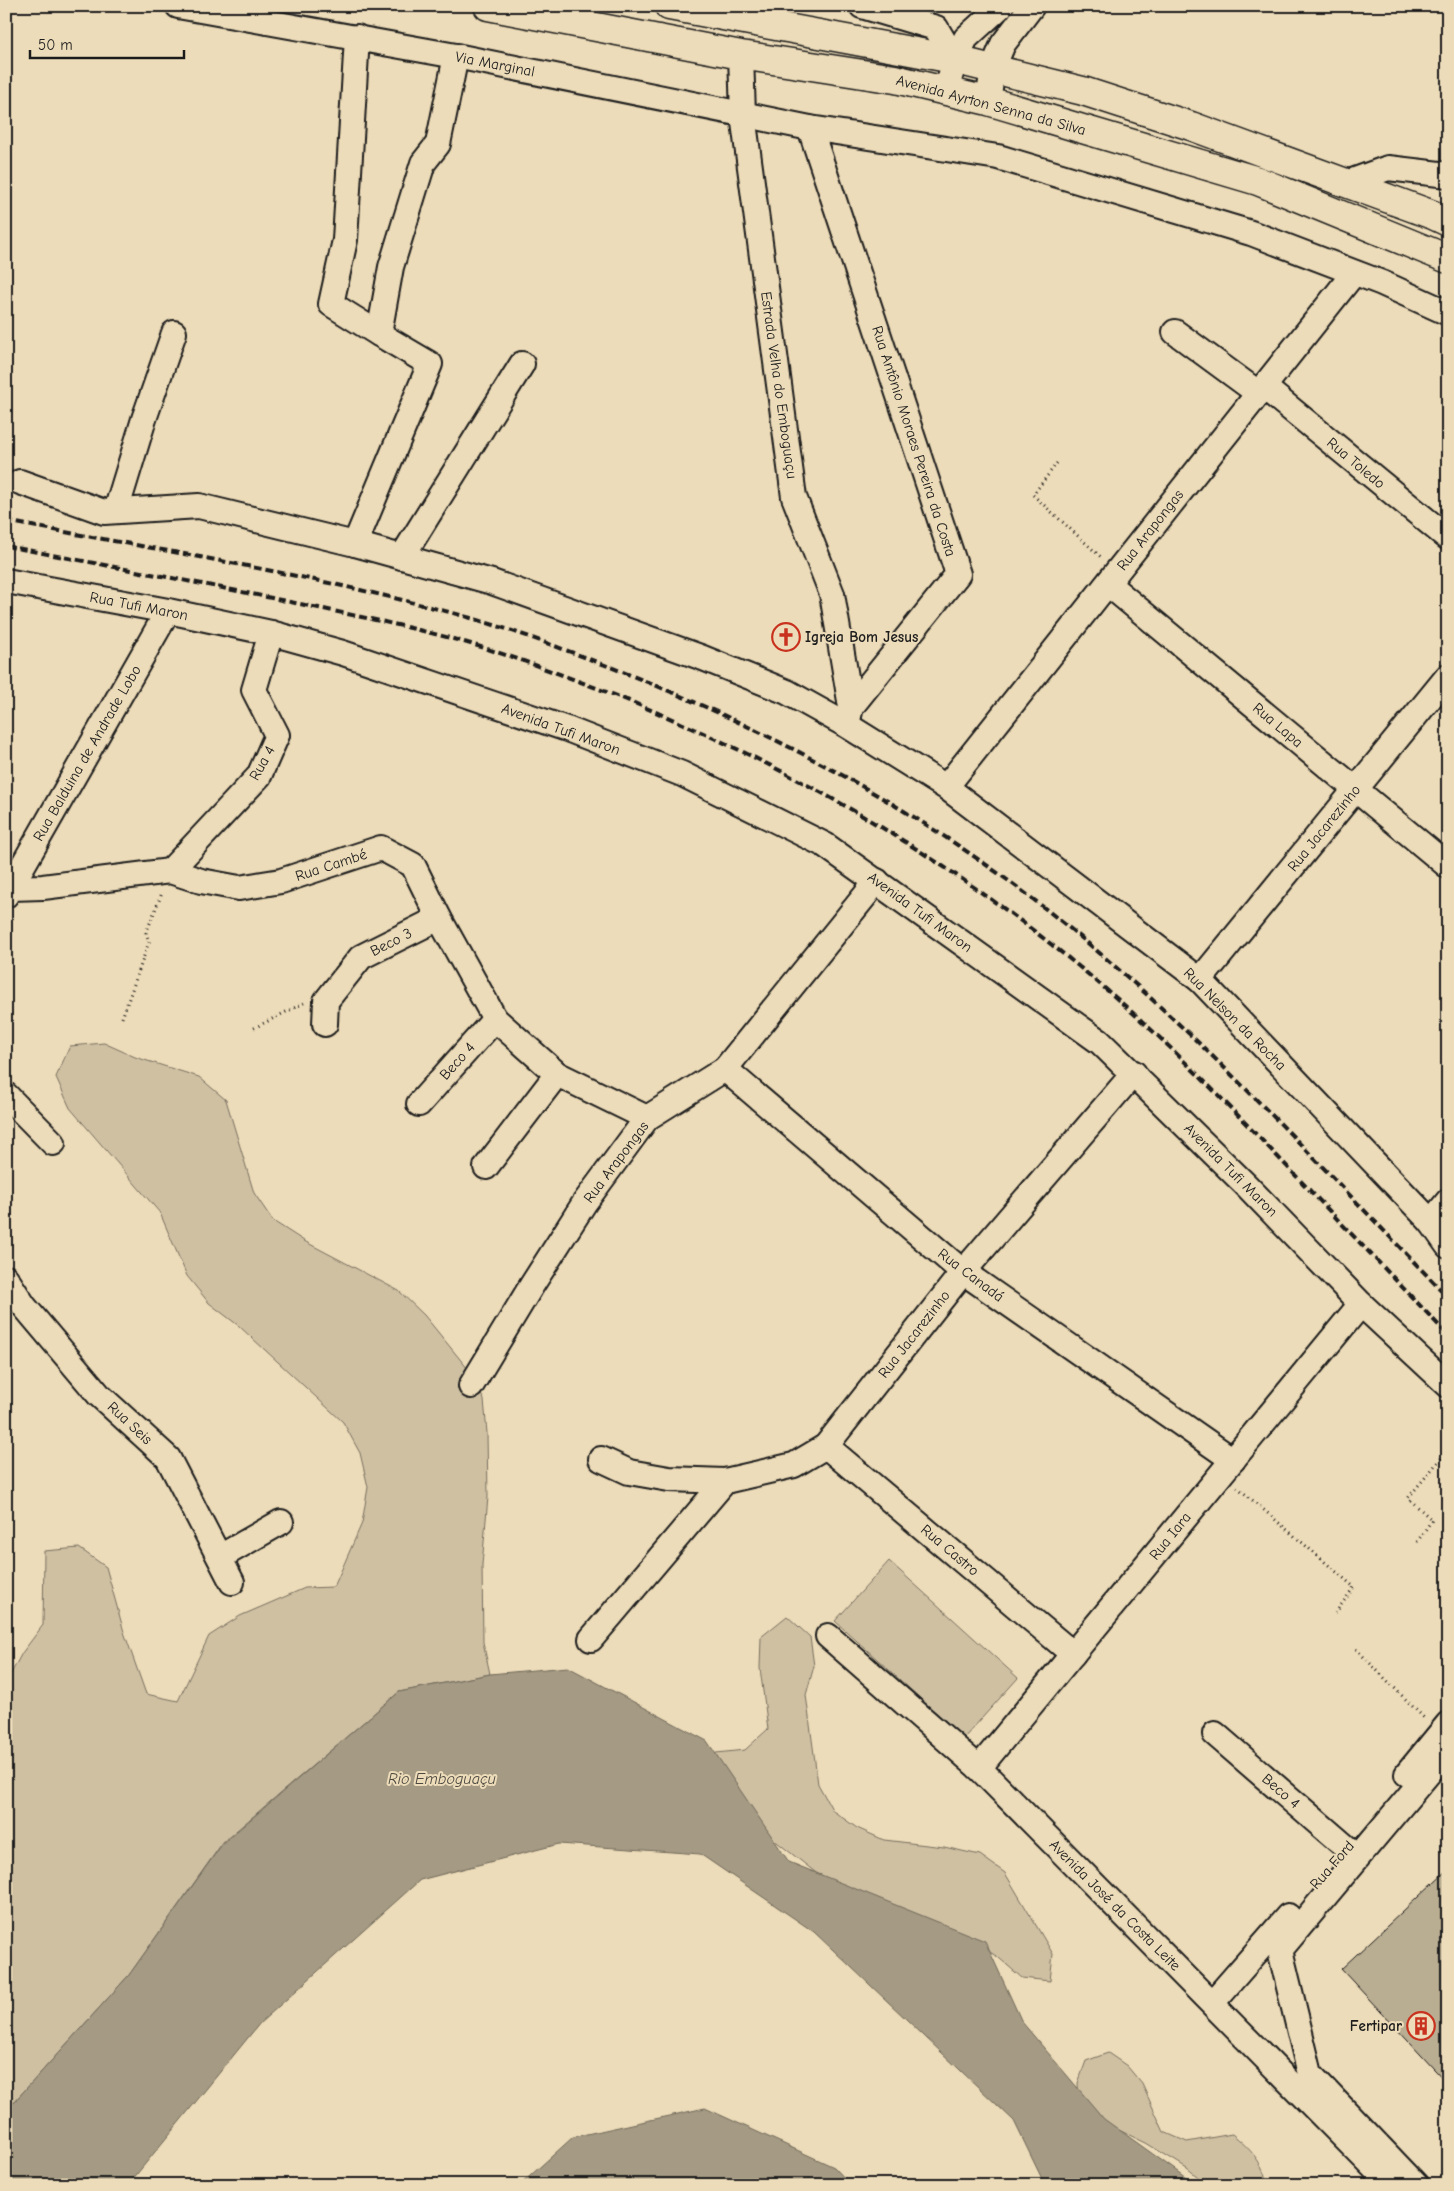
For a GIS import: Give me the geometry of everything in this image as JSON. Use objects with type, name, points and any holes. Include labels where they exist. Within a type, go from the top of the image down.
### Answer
[{"type":"highway","name":"Avenida Ayrton Senna da Silva","points":[[488,6],[741,55],[895,79],[988,101],[1258,181],[1448,259]]},
{"type":"highway","name":"Avenida Ayrton Senna da Silva","points":[[669,6],[955,60],[1083,91],[1191,126],[1432,214],[1448,222]]},
{"type":"street","name":"Via Marginal","points":[[178,6],[456,56],[810,128],[998,157],[1251,233],[1354,273],[1448,313]]},
{"type":"street","points":[[862,6],[936,28],[955,60]]},
{"type":"street","points":[[946,92],[955,60],[966,38],[1001,6]]},
{"type":"street","points":[[988,101],[993,68],[1003,44],[1032,6]]},
{"type":"street","points":[[355,544],[430,364],[331,304],[345,240],[357,37]]},
{"type":"street","name":"Estrada Velha do Emboguaçu","points":[[741,55],[743,115],[794,497],[832,594],[849,716]]},
{"type":"street","points":[[379,334],[391,267],[423,163],[438,144],[456,56]]},
{"type":"street","name":"Rua Antônio Moraes Pereira da Costa","points":[[810,128],[958,574],[849,716]]},
{"type":"street","points":[[1347,183],[1388,168],[1448,175]]},
{"type":"street","name":"Rua Arapongas","points":[[946,787],[1354,273]]},
{"type":"street","name":"Rua Toledo","points":[[1175,332],[1261,390],[1448,538]]},
{"type":"street","points":[[116,511],[144,419],[174,333]]},
{"type":"street","points":[[402,557],[522,364]]},
{"type":"street","name":"Rua Nelson da Rocha","points":[[20,482],[104,512],[199,506],[355,544],[492,582],[703,658],[849,716],[946,787],[1200,980],[1441,1214],[1448,1246]]},
{"type":"street","name":"Rua Lapa","points":[[1112,578],[1355,789],[1448,866]]},
{"type":"street","name":"Rua Tufi Maron","points":[[6,581],[168,610],[271,633]]},
{"type":"street","name":"Rua Balduina de Andrade Lobo","points":[[8,891],[168,610]]},
{"type":"street","name":"Rua 4","points":[[170,871],[259,776],[277,735],[254,690],[271,633]]},
{"type":"street","name":"Avenida Tufi Maron","points":[[271,633],[343,653],[558,726],[682,774],[825,845],[1100,1042],[1134,1073],[1246,1185],[1361,1304],[1448,1385]]},
{"type":"street","name":"Rua Jacarezinho","points":[[1200,980],[1448,676]]},
{"type":"street","name":"Rua Cambé","points":[[8,891],[170,871],[201,881],[239,888],[281,880],[381,848],[413,865],[439,918],[495,1019],[557,1074],[647,1118]]},
{"type":"street","name":"Rua Arapongas","points":[[472,1386],[532,1285],[585,1202],[647,1118],[725,1069],[877,881]]},
{"type":"street","name":"Beco 3","points":[[326,1013],[361,957],[439,918]]},
{"type":"street","name":"Beco 4","points":[[419,1104],[495,1019]]},
{"type":"street","name":"Rua Canadá","points":[[725,1069],[964,1272],[1227,1467]]},
{"type":"street","name":"Rua Jacarezinho","points":[[601,1459],[629,1472],[669,1479],[725,1481],[794,1465],[826,1446],[964,1272],[1134,1073]]},
{"type":"street","points":[[486,1167],[557,1074]]},
{"type":"street","points":[[6,1095],[53,1143]]},
{"type":"street","name":"Rua Seis","points":[[6,1278],[24,1306],[100,1394],[168,1458],[232,1582]]},
{"type":"street","name":"Rua Iara","points":[[979,1768],[1361,1304]]},
{"type":"street","name":"Rua Castro","points":[[826,1446],[1073,1654]]},
{"type":"street","points":[[591,1639],[725,1481]]},
{"type":"street","points":[[220,1558],[281,1522]]},
{"type":"street","name":"Avenida José da Costa Leite","points":[[828,1636],[979,1768],[1391,2185]]},
{"type":"street","name":"Beco 4","points":[[1215,1734],[1347,1848]]},
{"type":"street","points":[[1416,2185],[1310,2074],[1280,1950],[1445,1736]]},
{"type":"street","name":"Rua Ford","points":[[1212,2004],[1445,1736]]},
{"type":"path","points":[[1058,463],[1033,495],[1112,578]]},
{"type":"path","points":[[122,1018],[149,942],[146,933],[170,871]]},
{"type":"path","points":[[254,1028],[318,996],[326,1013]]},
{"type":"path","points":[[1417,1542],[1432,1520],[1408,1498],[1448,1450]]},
{"type":"path","points":[[1227,1467],[1354,1587],[1334,1615]]},
{"type":"path","points":[[1356,1649],[1445,1736]]},
{"type":"shaded area","points":[[104,1043],[135,1057],[199,1077],[226,1100],[254,1193],[273,1221],[304,1241],[399,1291],[424,1315],[468,1369],[484,1400],[487,1433],[488,1497],[482,1565],[483,1642],[490,1674],[399,1692],[223,1842],[129,1975],[15,2101],[6,2105],[6,1683],[22,1653],[43,1625],[44,1551],[79,1548],[106,1567],[124,1632],[146,1694],[178,1701],[209,1636],[240,1616],[305,1588],[334,1587],[362,1523],[368,1487],[360,1453],[343,1422],[239,1326],[209,1303],[187,1276],[160,1213],[70,1108],[56,1077],[70,1046]]},
{"type":"shaded area","points":[[889,1561],[1018,1678],[964,1738],[835,1621]]},
{"type":"shaded area","points":[[787,1616],[810,1637],[814,1666],[806,1695],[818,1784],[833,1811],[857,1828],[884,1840],[944,1847],[980,1855],[1005,1873],[1053,1954],[1050,1981],[1022,1978],[999,1958],[975,1942],[829,1883],[754,1824],[711,1785],[716,1753],[745,1750],[768,1729],[760,1668],[761,1637]]},
{"type":"shaded area","points":[[1108,2053],[1127,2066],[1142,2084],[1164,2132],[1187,2142],[1232,2134],[1255,2156],[1263,2169],[1267,2185],[1208,2185],[1187,2168],[1146,2143],[1098,2120],[1079,2105],[1078,2083],[1086,2061]]},
{"type":"water","name":"Rio Emboguaçu","points":[[568,1667],[707,1741],[789,1862],[985,1941],[1022,2022],[1104,2119],[1196,2185],[1045,2185],[1014,2121],[814,1932],[700,1854],[559,1844],[420,1880],[260,2023],[128,2185],[6,2185],[6,2105],[15,2101],[129,1975],[223,1843],[399,1692],[490,1674]]},
{"type":"water","points":[[705,2108],[834,2167],[851,2185],[520,2185],[573,2137]]},
{"type":"building","name":"Fertipar","points":[[1448,1869],[1448,2084],[1341,1969]]},
{"type":"railway","points":[[6,521],[302,577],[420,604],[478,620],[558,647],[667,690],[788,746],[904,811],[960,847],[1015,885],[1067,926],[1118,969],[1216,1059],[1448,1297]]},
{"type":"railway","points":[[6,546],[354,615],[471,644],[567,677],[672,719],[743,752],[813,788],[881,827],[947,869],[1011,914],[1073,962],[1133,1013],[1225,1102],[1448,1335]]},
{"type":"place","name":"Igreja Bom Jesus","points":[[786,637]]},
{"type":"place","name":"Fertipar","points":[[1421,2026]]}]
